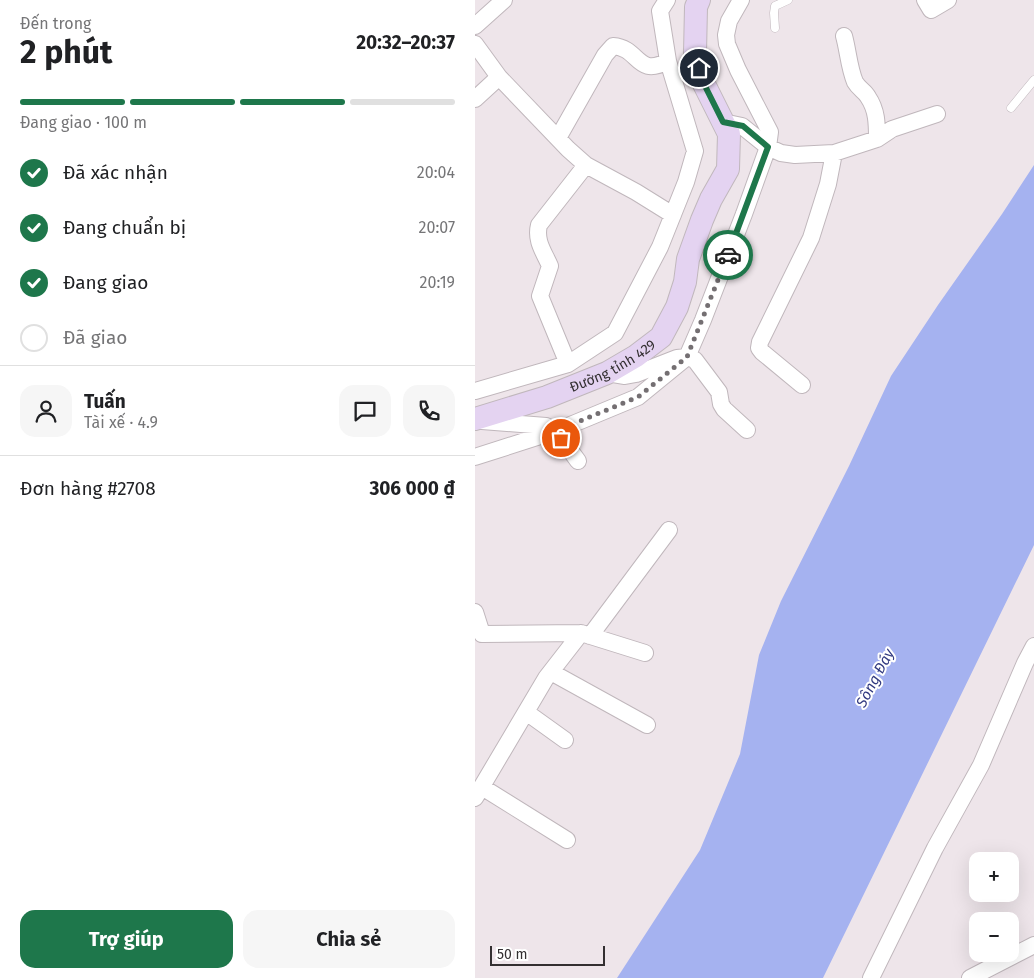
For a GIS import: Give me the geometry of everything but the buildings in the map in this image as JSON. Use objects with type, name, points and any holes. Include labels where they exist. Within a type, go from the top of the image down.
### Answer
[{"type":"main road","name":"Đường tỉnh 429","points":[[475,420],[547,397],[607,373],[636,356],[661,337],[677,307],[685,282],[689,259],[702,220],[711,199],[728,169],[729,134],[703,82],[695,53],[696,8],[699,0]]},
{"type":"street","points":[[475,26],[504,0]]},
{"type":"street","points":[[475,391],[568,364],[615,333],[660,247],[686,182],[695,152],[668,61],[660,11],[667,0]]},
{"type":"street","points":[[475,457],[556,431],[638,397],[687,357],[707,311],[768,147],[771,132],[738,70],[727,44],[726,35],[729,22],[741,0]]},
{"type":"street","points":[[925,0],[931,10],[948,0]]},
{"type":"street","points":[[844,36],[855,81],[874,107],[877,121],[877,139]]},
{"type":"street","points":[[475,44],[499,76],[586,166],[636,192],[673,215]]},
{"type":"street","points":[[558,138],[605,55],[613,46],[624,47],[643,65],[652,67],[668,61]]},
{"type":"street","points":[[475,99],[499,76]]},
{"type":"street","points":[[723,122],[743,126],[768,147],[781,153],[795,155],[834,153],[877,139],[893,129],[937,114]]},
{"type":"street","points":[[802,385],[759,348],[760,342],[811,238],[834,153]]},
{"type":"street","points":[[568,364],[540,296],[550,266],[537,234],[539,225],[586,166]]},
{"type":"street","points":[[607,373],[625,376],[636,374],[677,358],[687,357],[695,360],[719,392],[724,409],[747,430]]},
{"type":"street","points":[[475,420],[546,426],[556,431],[578,461]]},
{"type":"street","points":[[567,840],[478,793],[551,672],[585,634],[669,530]]},
{"type":"street","points":[[475,612],[482,634],[585,634],[645,653]]},
{"type":"street","points":[[871,978],[935,848],[981,765],[1034,646]]},
{"type":"street","points":[[551,672],[647,724]]},
{"type":"street","points":[[526,712],[565,740]]},
{"type":"street","points":[[970,978],[1034,945]]},
{"type":"lane","points":[[775,28],[775,6],[788,0]]},
{"type":"lane","points":[[1011,108],[1034,80]]},
{"type":"water","name":"Sông Đáy","points":[[1034,165],[1034,545],[823,978],[617,978],[700,850],[740,754],[759,655],[781,601],[849,466],[891,376]]},
{"type":"way so far","points":[[561,438],[556,431],[638,397],[663,379],[687,357],[728,255]]},
{"type":"route","points":[[699,68],[703,82],[723,122],[736,123],[743,126],[768,147],[728,255]]}]
